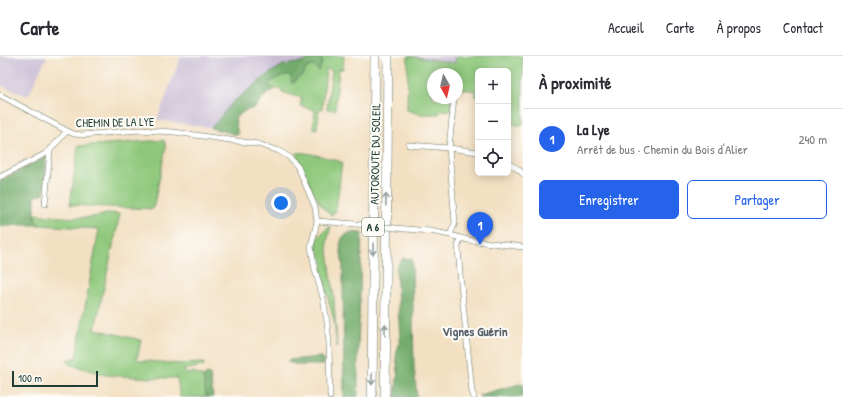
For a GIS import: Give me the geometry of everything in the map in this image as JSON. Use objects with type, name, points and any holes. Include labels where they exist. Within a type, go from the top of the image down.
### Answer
[{"type":"highway","name":"AUTOROUTE DU SOLEIL","points":[[372,397],[375,56]]},
{"type":"highway","name":"AUTOROUTE DU SOLEIL","points":[[385,397],[388,56]]},
{"type":"street","points":[[0,95],[67,131]]},
{"type":"street","points":[[450,235],[455,223],[448,148],[453,104]]},
{"type":"street","name":"CHEMIN DE LA LYE","points":[[0,177],[45,154],[67,131],[82,135],[139,130],[174,132],[258,144],[279,151],[290,157],[298,167],[313,200],[317,221]]},
{"type":"street","points":[[409,145],[475,152]]},
{"type":"street","points":[[44,204],[50,150]]},
{"type":"street","points":[[511,165],[523,174]]},
{"type":"street","points":[[330,397],[327,322],[311,247],[317,221],[430,231],[483,243],[523,247]]},
{"type":"street","points":[[460,238],[458,247],[460,274],[472,392],[474,397]]},
{"type":"shaded area","points":[[0,56],[47,56],[28,96],[0,85]]},
{"type":"shaded area","points":[[181,56],[309,56],[304,62],[283,65],[232,103],[211,128],[157,120]]},
{"type":"shaded area","points":[[411,56],[456,56],[455,63]]},
{"type":"green space","points":[[309,56],[321,56],[322,62],[319,71],[315,66],[311,66],[306,68],[303,75],[296,79],[295,82],[291,83],[291,75],[285,75],[270,83],[268,85],[274,89],[263,97],[255,108],[246,110],[235,118],[238,135],[211,128],[232,103],[270,73],[283,65],[304,62]]},
{"type":"green space","points":[[321,56],[344,56],[343,69],[339,69],[335,110],[327,109],[332,70],[326,69],[322,109],[319,109],[317,129],[313,128],[315,110],[300,106],[302,98],[282,92],[281,89],[274,89],[268,85],[277,78],[287,74],[296,79],[303,75],[306,68],[311,66],[315,66],[319,71],[322,62]]},
{"type":"green space","points":[[408,56],[455,63],[456,56],[523,56],[522,126],[511,124],[511,68],[475,68],[475,91],[463,89],[463,68],[427,68],[427,104],[451,104],[450,111],[441,110],[439,114],[419,114],[407,110]]},
{"type":"green space","points":[[164,140],[166,147],[153,209],[70,205],[78,146]]},
{"type":"green space","points":[[296,153],[312,154],[342,162],[336,211],[331,215],[325,210],[315,195]]},
{"type":"green space","points":[[46,157],[44,193],[35,197],[35,220],[40,225],[0,227],[0,181]]},
{"type":"green space","points":[[110,213],[120,214],[95,329],[141,340],[137,360],[179,364],[204,363],[204,366],[183,370],[188,374],[194,372],[203,377],[206,397],[180,397],[177,378],[106,375],[69,364],[67,360],[76,358],[99,229],[40,225],[35,220],[35,214],[82,218]]},
{"type":"green space","points":[[331,226],[327,242],[334,299],[337,347],[334,321],[316,252],[317,238]]},
{"type":"green space","points":[[350,232],[362,233],[358,397],[344,397],[343,266],[340,245],[342,238]]},
{"type":"green space","points":[[403,258],[412,259],[414,366],[417,397],[395,397],[398,371],[396,356],[400,340],[396,268]]},
{"type":"green space","points":[[321,357],[323,360],[323,365],[298,365],[288,362],[288,360]]},
{"type":"green space","points":[[207,374],[210,375],[213,397],[206,397],[203,377]]},
{"type":"green space","points":[[523,383],[523,397],[480,397],[479,395]]},
{"type":"place","name":"La Lye","points":[[480,245]]},
{"type":"district","name":"Vignes Guérin","points":[[475,331]]}]
